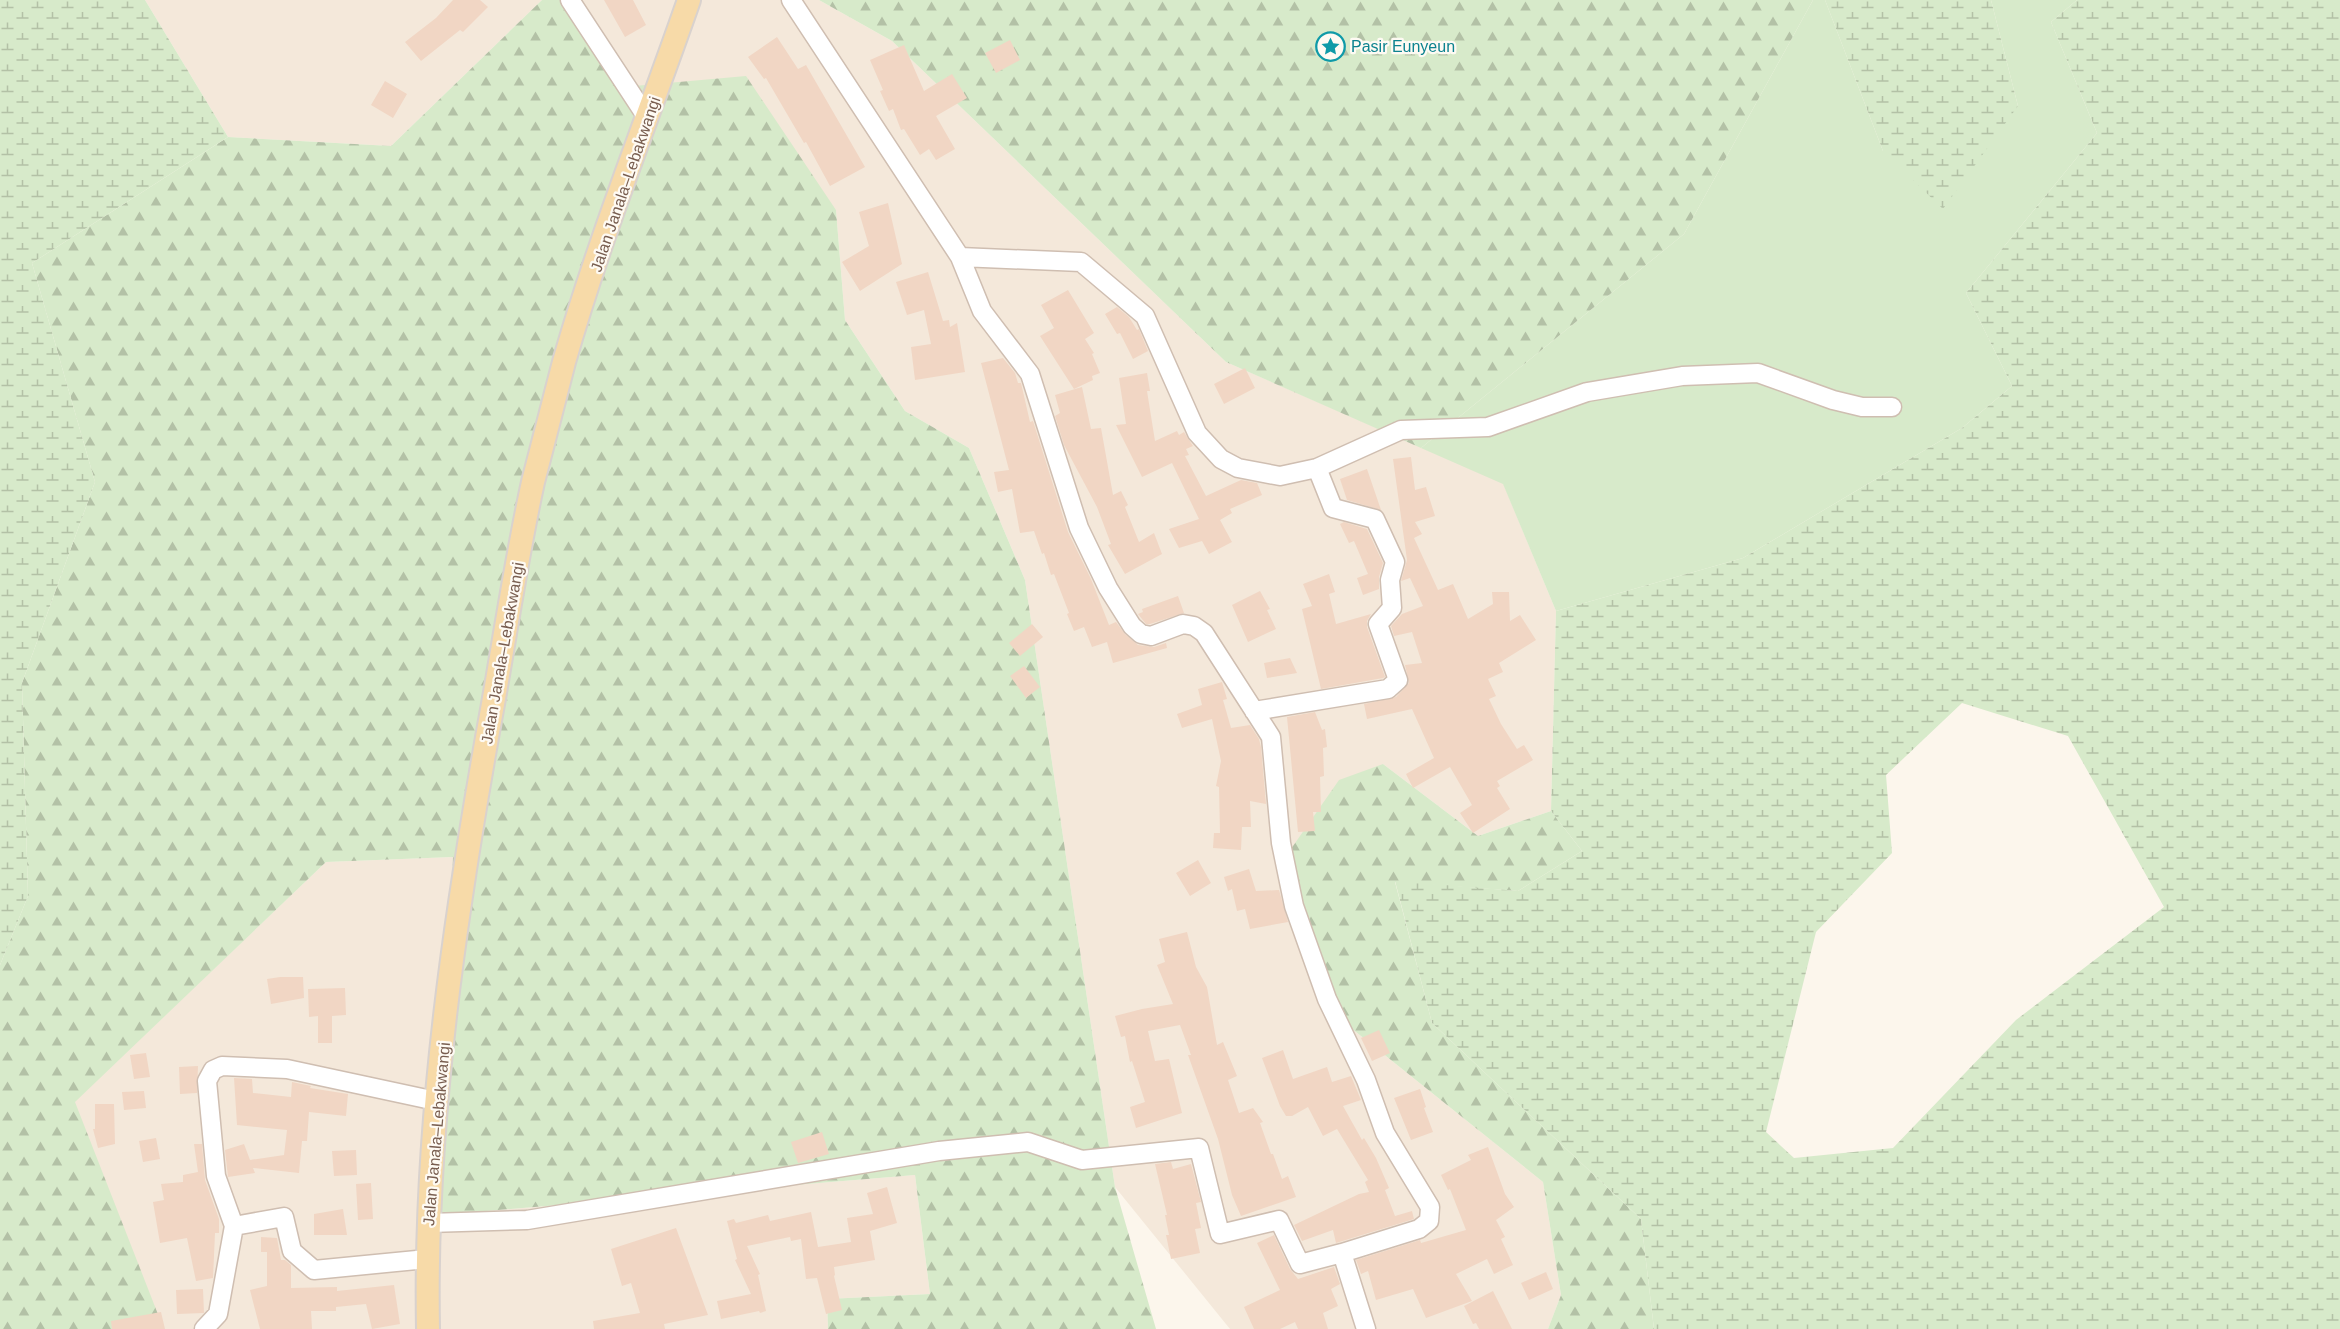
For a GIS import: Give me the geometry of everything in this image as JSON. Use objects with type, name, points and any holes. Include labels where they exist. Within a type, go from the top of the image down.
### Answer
[{"type":"main road","name":"Jalan Janala–Lebakwangi","points":[[428,1329],[427,1259],[436,1101],[465,854],[533,483],[565,359],[624,179],[648,119],[689,0]]},
{"type":"street","points":[[570,0],[648,119]]},
{"type":"street","points":[[429,1223],[527,1220],[939,1151],[1028,1142],[1082,1160],[1198,1148],[1220,1234],[1279,1220],[1300,1264],[1419,1229],[1429,1221],[1430,1207],[1385,1133],[1366,1080],[1327,999],[1294,906],[1281,843],[1271,737],[1204,633],[1194,626],[1183,624],[1151,636],[1141,634],[1132,626],[1108,588],[1079,528],[1030,374],[982,311],[960,257],[791,0]]},
{"type":"street","points":[[960,257],[1080,262],[1145,316],[1197,433],[1221,459],[1238,468],[1280,476],[1317,468],[1401,430],[1488,427],[1587,392],[1682,376],[1758,373],[1833,400],[1862,407],[1892,407]]},
{"type":"street","points":[[1254,711],[1388,689],[1398,680],[1378,624],[1392,608],[1390,580],[1395,562],[1375,519],[1333,508],[1317,468]]},
{"type":"street","points":[[204,1329],[218,1314],[234,1226],[216,1176],[207,1081],[213,1070],[222,1066],[287,1069],[436,1101]]},
{"type":"street","points":[[234,1226],[284,1217],[292,1251],[314,1270],[427,1259]]},
{"type":"street","points":[[1342,1253],[1366,1329]]},
{"type":"shaded area","points":[[145,0],[542,0],[391,146],[228,137]]},
{"type":"shaded area","points":[[582,0],[819,0],[892,41],[1226,362],[1503,483],[1556,611],[1551,811],[1478,836],[1383,764],[1336,1016],[1543,1182],[1561,1295],[1548,1329],[1230,1329],[1115,1187],[1025,580],[969,448],[905,411],[845,320],[836,210],[634,86]]},
{"type":"shaded area","points":[[453,857],[438,1215],[915,1175],[930,1294],[827,1299],[828,1329],[140,1329],[74,1102],[326,862]]},
{"type":"green space","points":[[0,0],[145,0],[228,137],[32,263],[95,482],[22,683],[28,896],[0,965]]},
{"type":"green space","points":[[542,0],[582,0],[634,86],[746,76],[836,210],[845,320],[905,411],[969,448],[1025,580],[1115,1187],[1156,1329],[828,1329],[827,1299],[930,1294],[915,1175],[438,1215],[453,857],[326,862],[75,1102],[161,1322],[140,1329],[0,1329],[0,965],[28,896],[22,683],[95,482],[32,263],[228,137],[391,146]]},
{"type":"green space","points":[[819,0],[1813,0],[1684,234],[1421,448],[1226,362],[892,41]]},
{"type":"green space","points":[[1813,0],[1825,0],[1883,151],[2018,106],[1991,0],[2077,0],[2051,22],[2097,133],[1966,293],[2012,386],[1962,428],[1743,558],[1556,611],[1503,484],[1421,448],[1684,234]]},
{"type":"green space","points":[[1825,0],[1991,0],[2018,106],[1943,209],[1883,151]]},
{"type":"green space","points":[[2077,0],[2340,0],[2340,1329],[1654,1329],[1641,1219],[1432,1023],[1395,881],[1518,891],[1582,851],[1551,811],[1556,611],[1743,558],[1962,428],[2012,386],[1966,293],[2097,133],[2051,22]],"holes":[[[1962,703],[2068,736],[2164,907],[2016,1020],[1893,1148],[1794,1158],[1766,1132],[1816,932],[1892,853],[1886,775]]]},
{"type":"green space","points":[[1383,764],[1478,836],[1551,811],[1582,851],[1518,891],[1395,882],[1432,1023],[1641,1219],[1654,1329],[1548,1329],[1561,1295],[1543,1182],[1336,1016],[1277,869],[1339,780]]},
{"type":"building","points":[[453,0],[480,0],[488,7],[463,32],[460,30],[421,61],[405,42],[436,18]]},
{"type":"building","points":[[604,0],[633,0],[646,25],[625,37]]},
{"type":"building","points":[[777,37],[798,69],[806,65],[865,167],[830,186],[766,78],[764,79],[748,57]]},
{"type":"building","points":[[1010,40],[1020,60],[996,73],[985,53]]},
{"type":"building","points":[[904,45],[924,91],[952,74],[967,98],[936,116],[955,149],[936,160],[929,149],[920,155],[904,129],[901,130],[893,109],[889,111],[880,91],[883,90],[870,60]]},
{"type":"building","points":[[385,81],[407,94],[393,118],[371,105]]},
{"type":"building","points":[[888,203],[902,264],[860,291],[842,262],[869,246],[859,212]]},
{"type":"building","points":[[928,272],[943,321],[949,320],[950,327],[957,323],[965,372],[915,380],[911,347],[931,344],[924,310],[907,315],[896,282]]},
{"type":"building","points":[[1068,290],[1094,333],[1085,339],[1094,353],[1092,354],[1100,373],[1092,376],[1093,380],[1074,389],[1040,336],[1054,328],[1041,305]]},
{"type":"building","points":[[1117,307],[1129,317],[1137,330],[1139,329],[1148,351],[1133,359],[1120,333],[1117,334],[1105,314]]},
{"type":"building","points":[[1003,358],[1015,373],[1018,383],[1021,383],[1030,422],[1033,421],[1068,532],[1091,579],[1109,625],[1116,622],[1138,645],[1154,647],[1166,643],[1167,648],[1113,663],[1107,642],[1092,647],[1084,627],[1074,631],[1054,574],[1051,575],[1034,531],[1020,533],[1012,489],[998,492],[994,472],[1009,470],[981,363]]},
{"type":"building","points":[[1245,368],[1255,388],[1224,404],[1214,384]]},
{"type":"building","points":[[1147,373],[1150,391],[1147,391],[1155,441],[1177,431],[1179,435],[1184,432],[1193,446],[1186,449],[1189,455],[1185,456],[1206,496],[1241,480],[1257,483],[1262,495],[1230,509],[1232,513],[1220,520],[1232,542],[1209,554],[1202,541],[1179,548],[1169,529],[1199,519],[1172,463],[1142,477],[1116,425],[1126,424],[1119,378]]},
{"type":"building","points":[[1082,387],[1091,429],[1101,428],[1113,495],[1121,491],[1128,505],[1125,507],[1139,542],[1154,533],[1162,554],[1125,574],[1108,545],[1111,544],[1097,507],[1064,445],[1055,416],[1060,413],[1055,395]]},
{"type":"building","points":[[1411,457],[1415,490],[1426,487],[1435,516],[1415,522],[1422,534],[1414,538],[1438,590],[1453,584],[1468,619],[1493,604],[1492,592],[1509,592],[1510,621],[1520,615],[1536,640],[1499,663],[1503,672],[1488,679],[1496,696],[1489,699],[1501,724],[1517,749],[1524,745],[1533,760],[1497,781],[1500,786],[1497,788],[1510,809],[1473,833],[1460,813],[1472,805],[1450,767],[1413,788],[1406,774],[1434,758],[1412,709],[1367,719],[1364,704],[1396,697],[1409,683],[1405,665],[1422,663],[1412,632],[1394,636],[1391,626],[1402,614],[1423,606],[1410,578],[1401,581],[1407,560],[1393,459]]},
{"type":"building","points":[[1367,469],[1381,510],[1347,500],[1340,479]]},
{"type":"building","points":[[1344,522],[1367,529],[1383,563],[1379,577],[1379,589],[1363,595],[1357,578],[1368,574],[1354,541],[1349,543],[1340,524]]},
{"type":"building","points":[[1329,574],[1335,592],[1329,594],[1336,624],[1371,614],[1367,627],[1385,677],[1321,689],[1302,609],[1312,606],[1303,584]]},
{"type":"building","points":[[1260,591],[1270,609],[1267,610],[1276,629],[1248,642],[1232,605]]},
{"type":"building","points":[[1178,596],[1184,613],[1150,624],[1146,624],[1138,614],[1143,612],[1142,609]]},
{"type":"building","points":[[1032,624],[1043,637],[1020,656],[1009,643]]},
{"type":"building","points":[[1290,658],[1297,673],[1267,678],[1264,663]]},
{"type":"building","points":[[1024,666],[1040,687],[1026,698],[1010,676]]},
{"type":"building","points":[[1222,682],[1227,699],[1223,700],[1231,728],[1250,725],[1261,747],[1266,804],[1250,801],[1251,827],[1242,827],[1241,850],[1213,848],[1214,833],[1220,833],[1219,787],[1216,786],[1221,761],[1212,719],[1182,728],[1177,714],[1202,705],[1198,689]]},
{"type":"building","points":[[1315,712],[1322,730],[1325,729],[1327,747],[1323,748],[1324,776],[1320,777],[1321,812],[1313,812],[1315,831],[1298,832],[1287,717]]},
{"type":"building","points":[[1198,860],[1211,883],[1190,896],[1176,873]]},
{"type":"building","points":[[1249,869],[1256,891],[1279,890],[1288,922],[1250,929],[1245,909],[1237,911],[1232,889],[1228,891],[1224,877]]},
{"type":"building","points":[[1187,932],[1196,967],[1207,987],[1217,1045],[1223,1042],[1237,1076],[1228,1080],[1239,1113],[1253,1108],[1263,1122],[1260,1123],[1282,1179],[1288,1176],[1296,1197],[1241,1216],[1232,1195],[1218,1139],[1188,1055],[1191,1055],[1180,1025],[1148,1031],[1155,1061],[1169,1059],[1182,1113],[1136,1128],[1130,1107],[1145,1102],[1132,1061],[1130,1062],[1125,1036],[1121,1037],[1115,1016],[1173,1004],[1157,965],[1165,962],[1159,939]]},
{"type":"building","points":[[303,977],[304,998],[271,1004],[267,979]]},
{"type":"building","points":[[345,988],[346,1015],[332,1016],[332,1043],[318,1043],[318,1016],[309,1017],[308,989]]},
{"type":"building","points":[[1379,1030],[1390,1053],[1372,1061],[1361,1038]]},
{"type":"building","points":[[1283,1050],[1293,1079],[1327,1067],[1332,1082],[1351,1076],[1361,1100],[1343,1106],[1362,1140],[1364,1138],[1376,1158],[1389,1188],[1385,1190],[1395,1216],[1412,1211],[1414,1219],[1336,1243],[1333,1230],[1302,1241],[1294,1225],[1359,1194],[1369,1192],[1365,1182],[1368,1180],[1337,1129],[1323,1136],[1308,1107],[1292,1116],[1286,1116],[1262,1058]]},
{"type":"building","points":[[146,1053],[150,1077],[134,1079],[130,1055]]},
{"type":"building","points":[[198,1066],[197,1093],[180,1094],[179,1067]]},
{"type":"building","points":[[234,1078],[252,1079],[253,1093],[291,1097],[292,1082],[311,1086],[310,1088],[348,1094],[346,1116],[309,1112],[307,1141],[302,1141],[299,1173],[253,1168],[255,1173],[228,1177],[225,1150],[244,1144],[250,1160],[284,1155],[287,1130],[237,1125]]},
{"type":"building","points":[[1420,1089],[1433,1132],[1411,1140],[1394,1098]]},
{"type":"building","points":[[144,1091],[146,1108],[124,1110],[122,1092]]},
{"type":"building","points":[[95,1104],[114,1104],[115,1144],[98,1148],[93,1129],[95,1129]]},
{"type":"building","points":[[822,1132],[829,1154],[798,1163],[791,1142]]},
{"type":"building","points":[[156,1138],[160,1159],[143,1162],[139,1141]]},
{"type":"building","points":[[194,1144],[202,1144],[205,1180],[219,1219],[219,1233],[215,1233],[213,1278],[196,1281],[187,1238],[160,1243],[153,1202],[164,1200],[161,1184],[183,1182],[183,1175],[198,1172]]},
{"type":"building","points":[[1488,1147],[1505,1194],[1514,1207],[1496,1220],[1505,1237],[1501,1239],[1513,1265],[1494,1274],[1487,1259],[1456,1274],[1472,1301],[1426,1318],[1413,1289],[1376,1300],[1368,1271],[1361,1274],[1356,1260],[1420,1240],[1421,1243],[1466,1230],[1450,1189],[1448,1190],[1441,1175],[1471,1160],[1468,1155]]},
{"type":"building","points":[[356,1150],[357,1175],[334,1176],[332,1151]]},
{"type":"building","points":[[1171,1162],[1173,1169],[1191,1164],[1201,1202],[1196,1203],[1201,1228],[1195,1229],[1200,1253],[1171,1259],[1166,1235],[1169,1235],[1165,1215],[1167,1215],[1155,1164]]},
{"type":"building","points":[[371,1183],[373,1219],[358,1220],[356,1184]]},
{"type":"building","points":[[887,1187],[897,1223],[870,1231],[875,1260],[834,1267],[842,1310],[826,1314],[817,1278],[806,1279],[801,1239],[791,1241],[790,1237],[747,1246],[760,1274],[758,1275],[766,1311],[721,1319],[717,1301],[751,1294],[735,1260],[737,1259],[727,1221],[734,1219],[736,1223],[768,1215],[770,1221],[811,1212],[818,1247],[851,1242],[847,1218],[873,1214],[867,1193]]},
{"type":"building","points":[[343,1209],[347,1235],[314,1235],[314,1214]]},
{"type":"building","points":[[676,1228],[708,1315],[664,1324],[665,1329],[594,1329],[593,1321],[640,1313],[631,1283],[622,1286],[611,1249]]},
{"type":"building","points":[[1274,1235],[1290,1269],[1298,1279],[1334,1267],[1340,1284],[1331,1289],[1338,1306],[1323,1313],[1328,1329],[1298,1329],[1295,1322],[1280,1329],[1254,1329],[1244,1307],[1280,1290],[1257,1243]]},
{"type":"building","points":[[261,1237],[277,1238],[281,1260],[291,1265],[291,1288],[337,1287],[337,1291],[394,1285],[400,1324],[372,1329],[366,1304],[336,1307],[336,1311],[311,1311],[312,1329],[260,1329],[250,1290],[267,1286],[267,1252],[261,1252]]},
{"type":"building","points":[[1546,1272],[1553,1289],[1529,1300],[1521,1283]]},
{"type":"building","points":[[203,1289],[204,1313],[177,1314],[176,1290]]},
{"type":"building","points":[[1493,1291],[1512,1329],[1479,1329],[1476,1323],[1473,1324],[1464,1306]]},
{"type":"building","points":[[161,1312],[165,1329],[112,1329],[111,1321]]},
{"type":"place","name":"Pasir Eunyeun","points":[[1330,46]]}]
